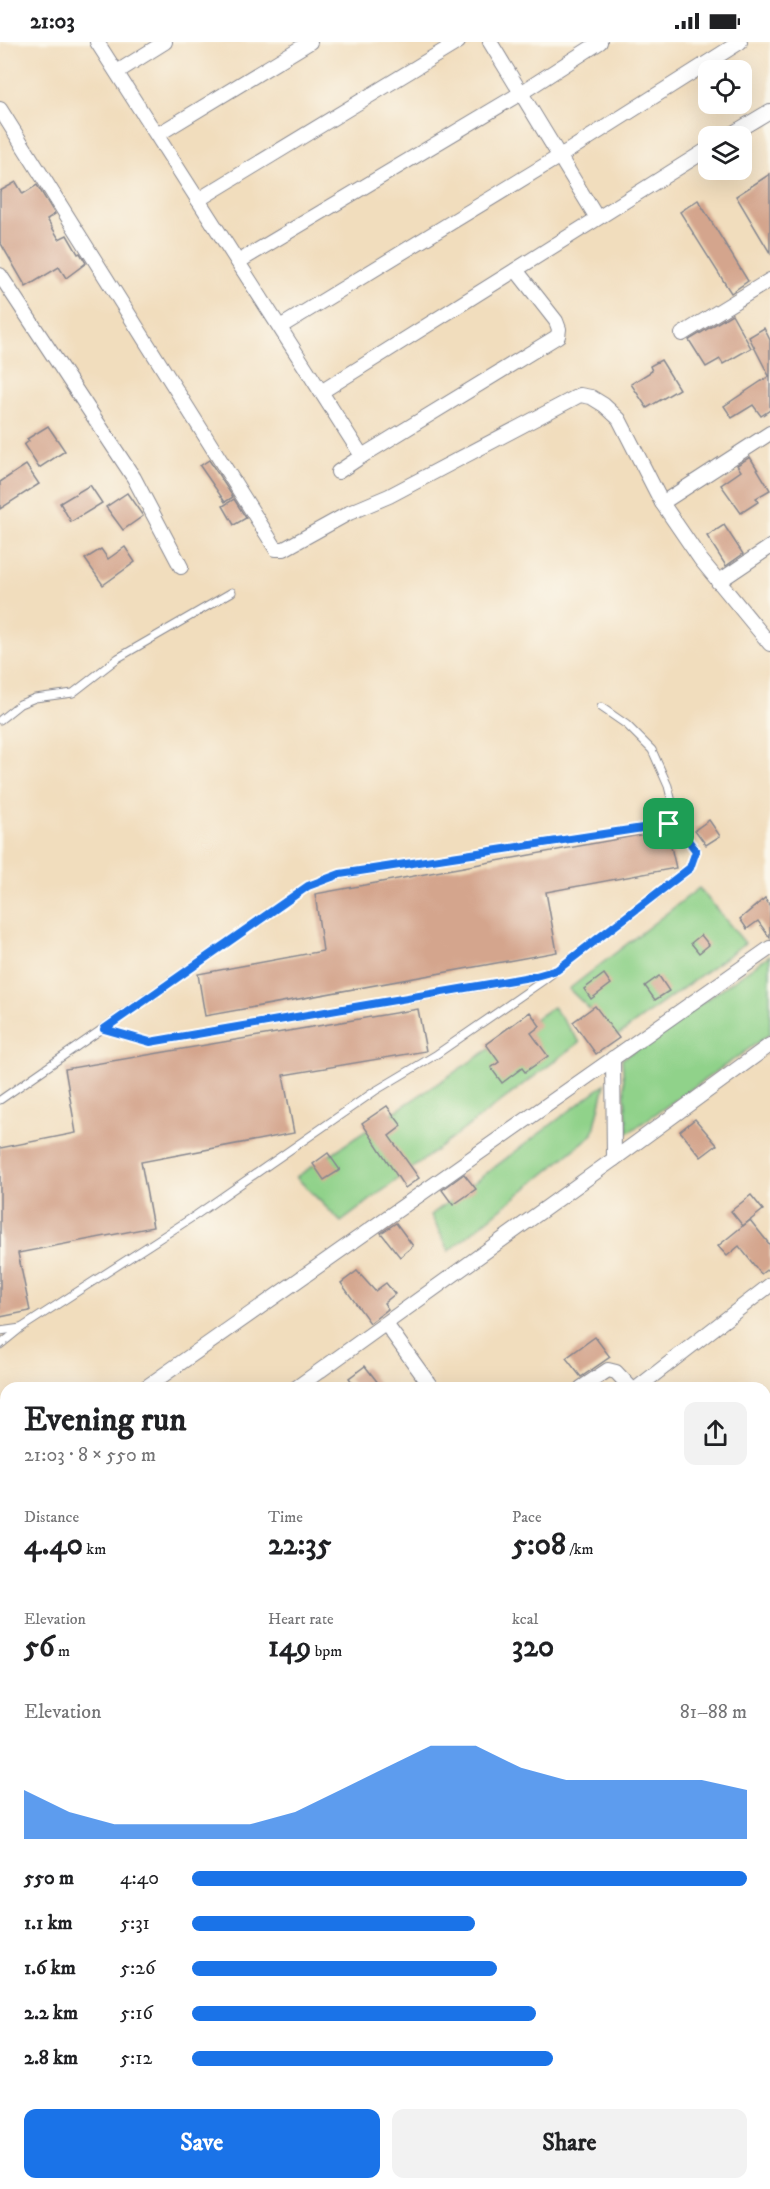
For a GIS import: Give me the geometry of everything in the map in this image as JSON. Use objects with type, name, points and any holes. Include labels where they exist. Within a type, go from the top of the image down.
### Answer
[{"type":"street","points":[[97,42],[362,456]]},
{"type":"street","points":[[117,72],[165,42]]},
{"type":"street","points":[[157,135],[310,42]]},
{"type":"street","points":[[198,200],[458,42]]},
{"type":"street","points":[[490,42],[597,218]]},
{"type":"street","points":[[238,262],[521,93],[600,42]]},
{"type":"street","points":[[280,327],[560,156],[740,42]]},
{"type":"street","points":[[0,109],[276,549],[284,549],[349,513],[389,496],[580,395],[604,405],[619,419],[662,503],[718,582],[770,644]]},
{"type":"street","points":[[745,126],[770,111]]},
{"type":"street","points":[[321,392],[698,155]]},
{"type":"street","points":[[338,472],[558,336],[559,329],[556,321],[516,270]]},
{"type":"street","points":[[0,275],[134,478],[182,567]]},
{"type":"street","points":[[682,334],[770,280]]},
{"type":"street","points":[[662,503],[770,433]]},
{"type":"street","points":[[718,582],[770,547]]},
{"type":"street","points":[[154,1382],[770,948]]},
{"type":"street","points":[[304,1382],[770,1045]]},
{"type":"street","points":[[614,1058],[614,1159]]},
{"type":"street","points":[[645,1382],[770,1285]]},
{"type":"street","points":[[386,1324],[428,1382]]},
{"type":"street","points":[[591,1382],[608,1370],[616,1372],[625,1382]]},
{"type":"lane","points":[[0,720],[20,704],[35,698],[73,693],[117,658],[232,592]]},
{"type":"lane","points":[[602,707],[627,724],[652,750],[668,786],[674,810],[669,824]]},
{"type":"lane","points":[[0,1100],[308,886],[340,874],[669,824],[682,832],[696,851],[690,868],[557,970],[437,1054],[375,1091],[195,1215],[21,1328],[0,1345]]},
{"type":"lane","points":[[104,1029],[150,1042],[525,979],[557,970]]},
{"type":"lane","points":[[0,1331],[21,1328]]},
{"type":"green space","points":[[699,888],[745,943],[617,1036],[569,989]]},
{"type":"green space","points":[[770,955],[770,1034],[628,1133],[622,1059]]},
{"type":"green space","points":[[553,1007],[580,1042],[341,1222],[296,1177]]},
{"type":"green space","points":[[605,1084],[593,1134],[449,1251],[431,1215]]},
{"type":"building","points":[[770,174],[770,253],[736,196]]},
{"type":"building","points":[[16,182],[23,194],[37,185],[55,214],[47,219],[59,239],[67,235],[86,263],[66,278],[59,267],[26,287],[0,242],[0,191]]},
{"type":"building","points":[[698,200],[748,281],[731,293],[680,212]]},
{"type":"building","points":[[732,314],[751,348],[723,364],[720,359],[706,367],[689,340]]},
{"type":"building","points":[[764,328],[770,340],[770,410],[761,416],[753,405],[732,418],[724,406],[769,376],[749,337]]},
{"type":"building","points":[[661,360],[679,389],[647,408],[631,384],[652,371],[650,366]]},
{"type":"building","points":[[48,426],[65,451],[39,468],[24,445],[29,441],[27,439]]},
{"type":"building","points":[[750,457],[770,490],[756,498],[758,502],[741,513],[721,485],[741,471],[737,465]]},
{"type":"building","points":[[209,460],[233,497],[225,502],[200,466]]},
{"type":"building","points":[[26,465],[39,484],[0,509],[0,482]]},
{"type":"building","points":[[90,485],[102,503],[71,522],[60,503]]},
{"type":"building","points":[[127,493],[143,516],[123,530],[106,507]]},
{"type":"building","points":[[234,499],[246,518],[234,525],[223,506]]},
{"type":"building","points":[[724,525],[743,554],[726,566],[707,536]]},
{"type":"building","points":[[125,547],[135,562],[103,585],[85,559],[101,549],[108,559]]},
{"type":"building","points":[[709,820],[720,836],[706,845],[695,830]]},
{"type":"building","points":[[667,830],[676,868],[546,892],[557,952],[205,1016],[198,974],[323,951],[315,894]]},
{"type":"building","points":[[765,898],[770,906],[770,938],[758,921],[747,929],[740,919]]},
{"type":"building","points":[[701,935],[709,945],[699,953],[691,943]]},
{"type":"building","points":[[604,974],[611,984],[591,999],[584,989]]},
{"type":"building","points":[[659,976],[669,991],[655,1000],[645,986]]},
{"type":"building","points":[[595,1006],[619,1038],[596,1054],[573,1022]]},
{"type":"building","points":[[418,1009],[426,1051],[283,1075],[294,1133],[141,1162],[153,1227],[18,1253],[30,1311],[0,1317],[0,1148],[76,1133],[65,1069]]},
{"type":"building","points":[[530,1012],[540,1026],[531,1033],[548,1056],[525,1072],[522,1068],[502,1083],[491,1068],[499,1062],[486,1044]]},
{"type":"building","points":[[387,1106],[402,1126],[389,1136],[419,1178],[405,1188],[362,1123]]},
{"type":"building","points":[[695,1119],[717,1145],[701,1157],[680,1131]]},
{"type":"building","points":[[328,1153],[340,1170],[324,1180],[313,1164]]},
{"type":"building","points":[[464,1174],[476,1189],[453,1205],[442,1190]]},
{"type":"building","points":[[751,1195],[763,1210],[743,1226],[731,1211]]},
{"type":"building","points":[[750,1220],[770,1245],[770,1267],[761,1274],[739,1246],[727,1256],[718,1246]]},
{"type":"building","points":[[396,1223],[413,1246],[400,1257],[381,1233]]},
{"type":"building","points":[[357,1271],[375,1291],[386,1283],[395,1294],[384,1303],[388,1309],[370,1323],[341,1283]]},
{"type":"building","points":[[595,1337],[610,1357],[581,1377],[566,1358]]},
{"type":"building","points":[[365,1366],[377,1382],[352,1382],[349,1378]]},
{"type":"route","points":[[669,824],[682,832],[696,851],[690,868],[557,970],[536,976],[150,1042],[104,1029],[308,886],[340,874],[669,824]]}]
